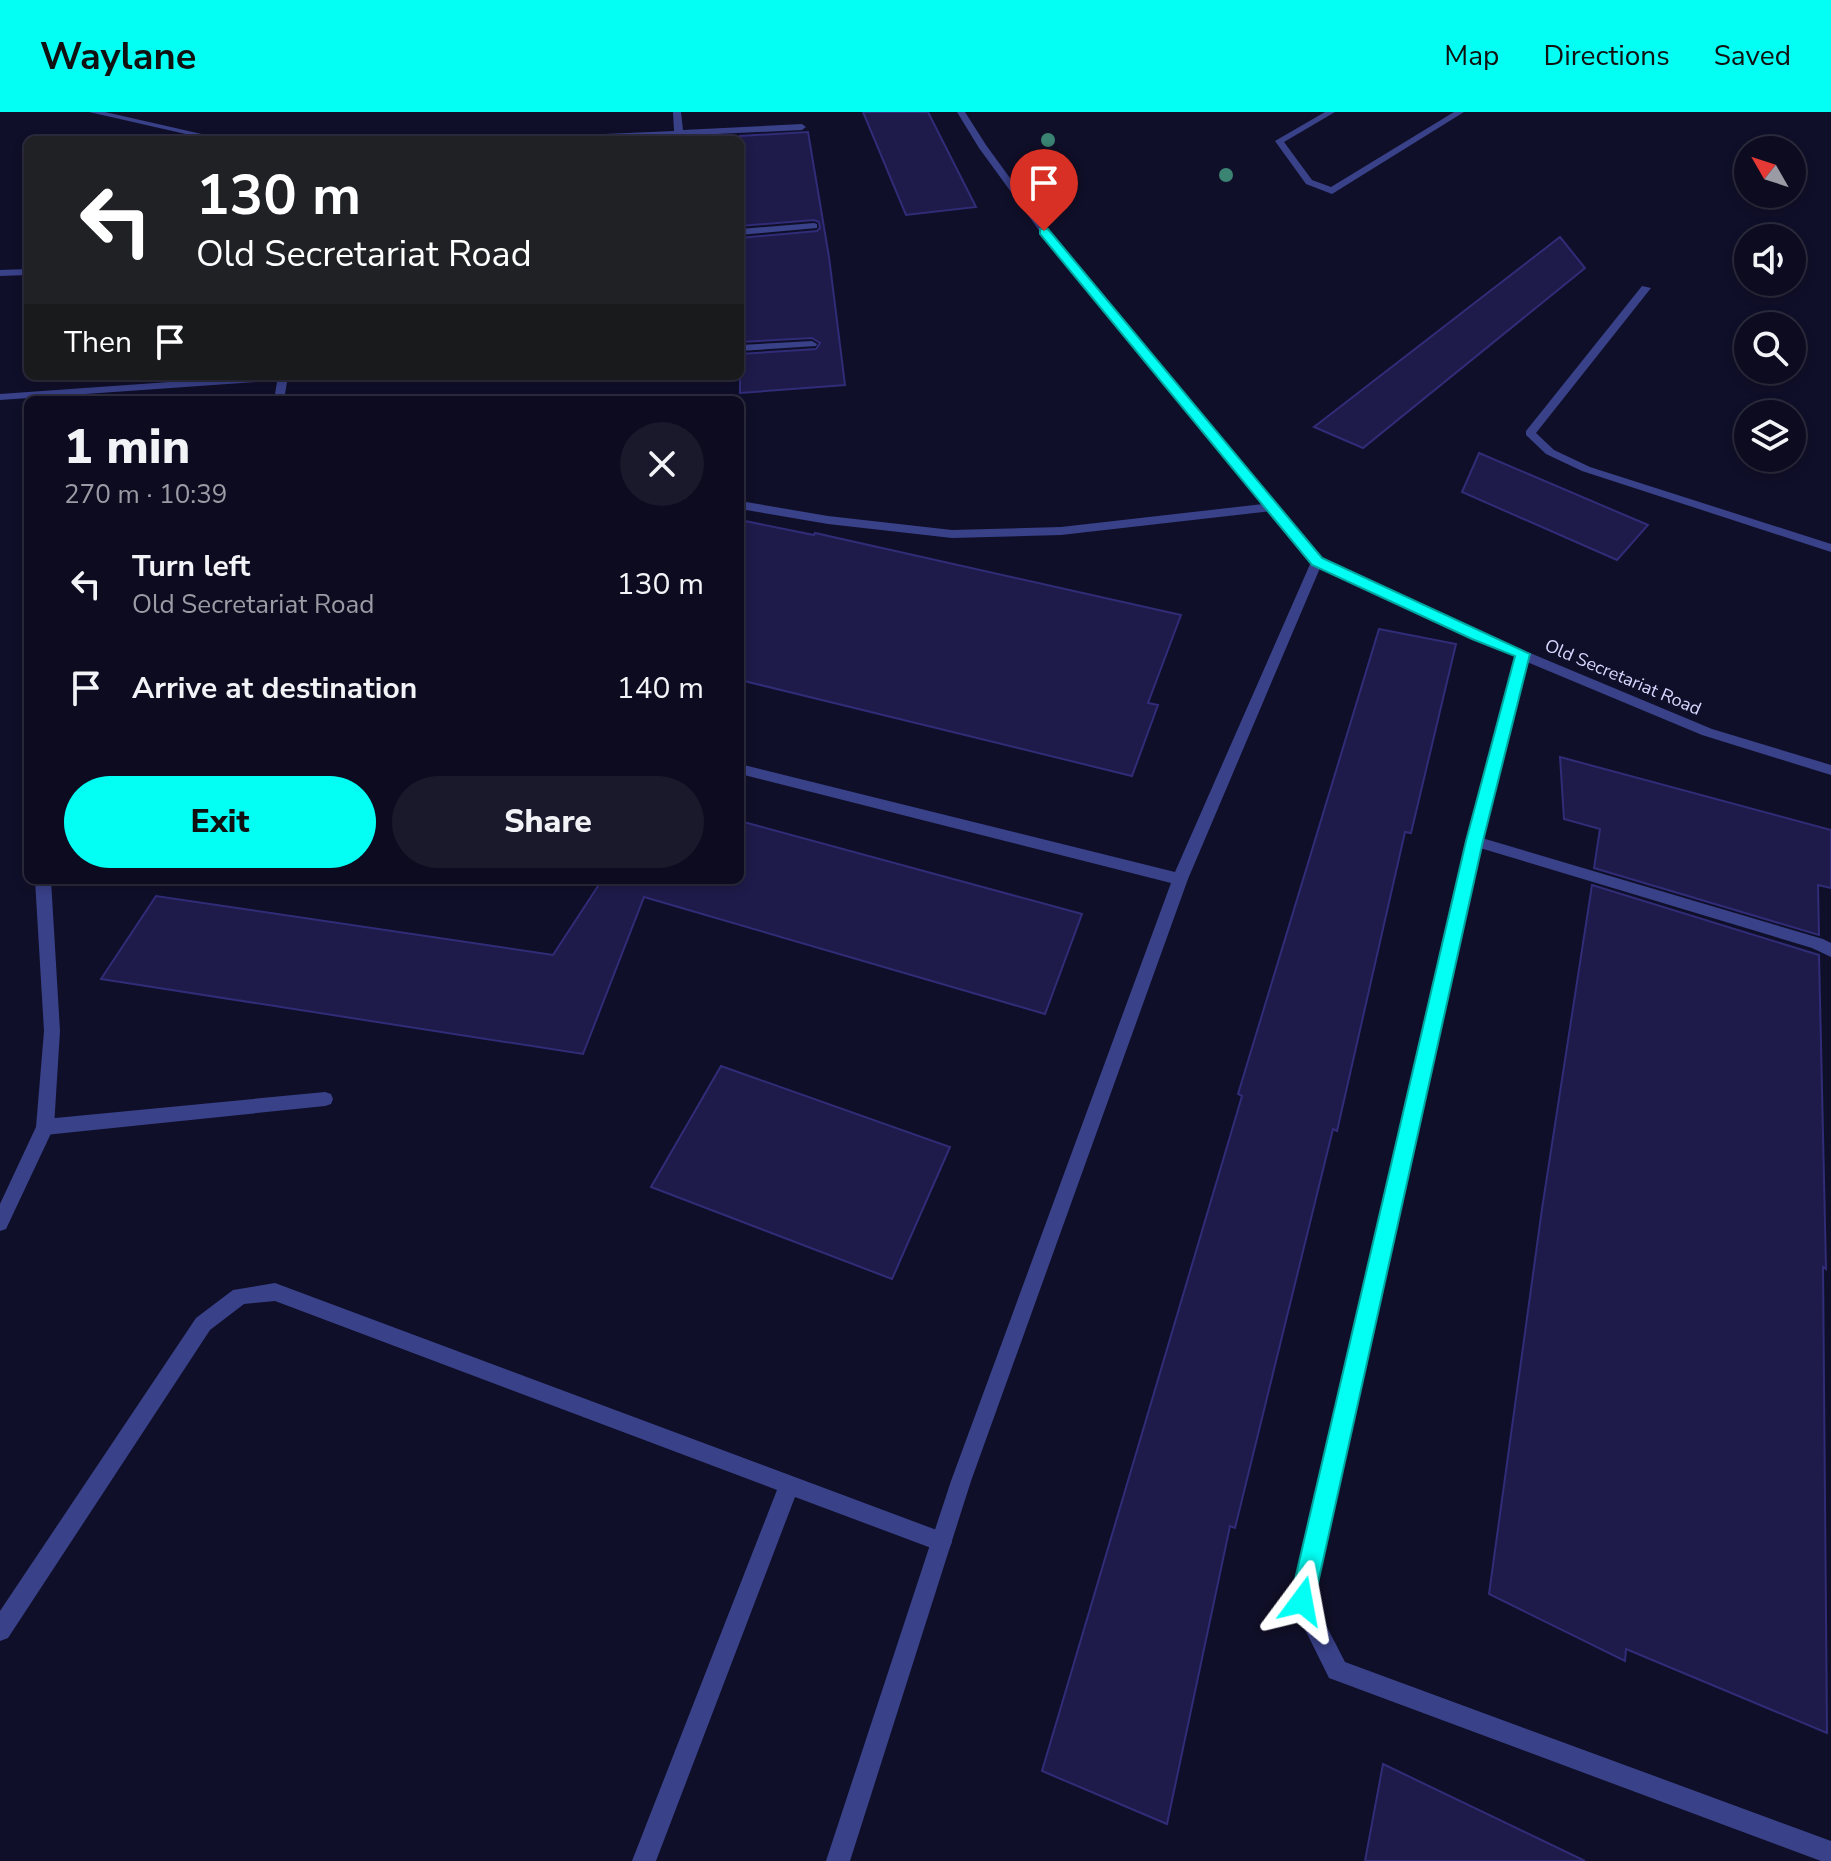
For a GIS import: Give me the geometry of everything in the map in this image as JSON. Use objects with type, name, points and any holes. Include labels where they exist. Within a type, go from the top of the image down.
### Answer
[{"type":"street","points":[[93,112],[205,136]]},
{"type":"street","points":[[677,112],[679,133]]},
{"type":"street","name":"Old Secretariat Road","points":[[961,112],[1044,231],[1317,562],[1477,636],[1707,732],[1831,770]]},
{"type":"street","points":[[1331,112],[1279,141],[1309,182],[1332,191],[1460,112]]},
{"type":"street","points":[[617,136],[802,127]]},
{"type":"street","points":[[744,232],[814,226]]},
{"type":"street","points":[[0,273],[24,272]]},
{"type":"street","points":[[1646,288],[1530,433],[1550,452],[1586,469],[1831,548]]},
{"type":"street","points":[[744,348],[812,344]]},
{"type":"street","points":[[0,397],[229,380]]},
{"type":"street","points":[[744,506],[828,520],[952,534],[1061,531],[1272,507]]},
{"type":"street","points":[[838,1861],[961,1481],[1180,879],[1317,562]]},
{"type":"street","points":[[1523,654],[1474,841],[1302,1601],[1337,1670],[1831,1853]]},
{"type":"street","points":[[744,770],[1180,879]]},
{"type":"street","points":[[1474,841],[1817,943],[1831,951]]},
{"type":"street","points":[[0,1223],[45,1127],[52,1031],[43,884]]},
{"type":"street","points":[[45,1127],[325,1099]]},
{"type":"street","points":[[0,1630],[203,1324],[240,1296],[275,1292],[942,1542]]},
{"type":"street","points":[[644,1861],[789,1485]]},
{"type":"building","points":[[863,112],[928,112],[976,207],[906,215]]},
{"type":"building","points":[[808,132],[829,257],[845,385],[740,393],[740,380],[744,380],[744,354],[816,349],[820,343],[812,338],[744,342],[744,238],[817,231],[820,228],[819,222],[814,220],[744,226],[744,136],[740,136]]},
{"type":"building","points":[[1560,237],[1585,268],[1363,448],[1314,427]]},
{"type":"building","points":[[1479,453],[1648,525],[1617,560],[1462,492]]},
{"type":"building","points":[[744,521],[815,533],[1181,615],[1148,703],[1158,705],[1132,776],[744,681]]},
{"type":"building","points":[[1379,629],[1456,644],[1411,833],[1405,832],[1337,1131],[1333,1129],[1235,1528],[1230,1526],[1167,1824],[1042,1771],[1242,1096],[1238,1094]]},
{"type":"building","points":[[1560,757],[1831,830],[1831,888],[1818,885],[1819,935],[1594,868],[1600,829],[1564,819]]},
{"type":"building","points":[[744,822],[1082,914],[1045,1014],[644,897],[583,1054],[101,979],[156,896],[553,955],[599,884],[744,884]]},
{"type":"building","points":[[1592,885],[1819,955],[1826,1269],[1823,1267],[1827,1733],[1626,1649],[1625,1661],[1489,1594],[1542,1209]]},
{"type":"building","points":[[721,1066],[950,1147],[892,1279],[651,1187]]},
{"type":"building","points":[[1383,1764],[1585,1861],[1365,1861]]},
{"type":"route","points":[[1044,231],[1317,562],[1523,654],[1474,841],[1302,1601]]}]
